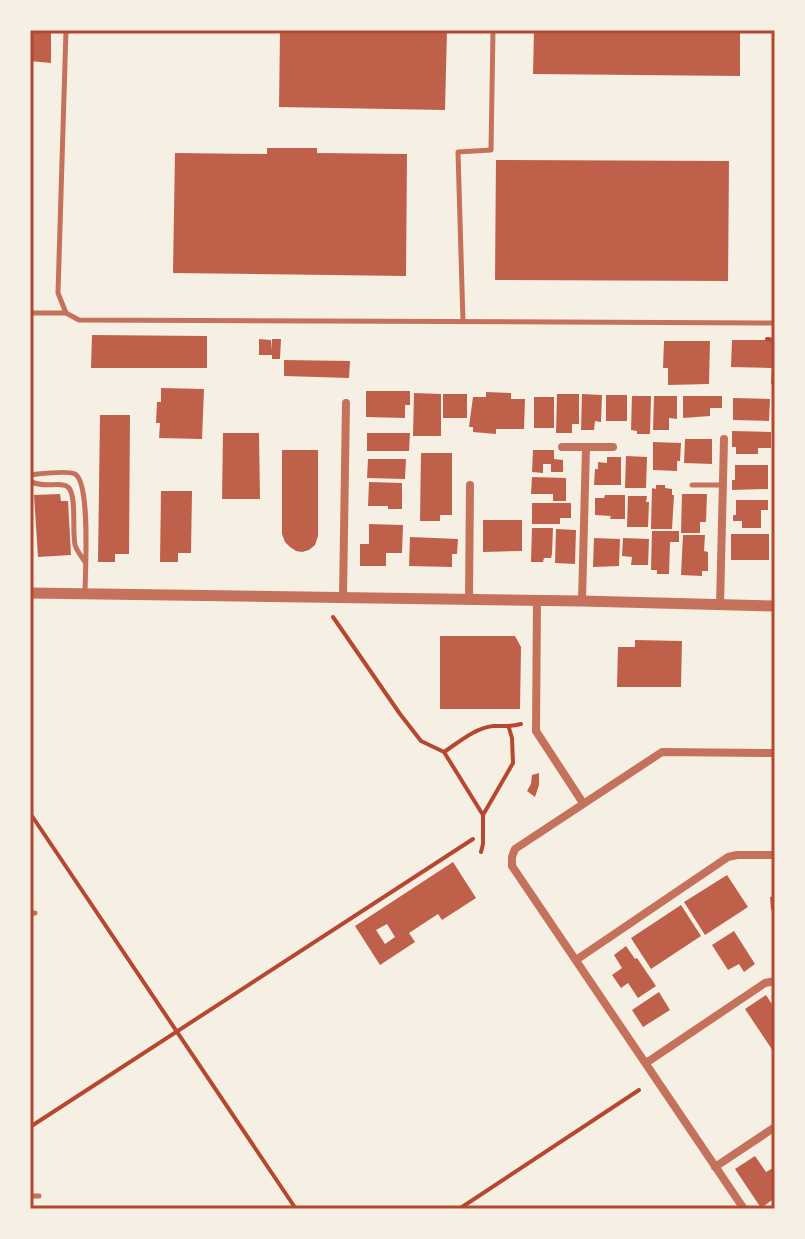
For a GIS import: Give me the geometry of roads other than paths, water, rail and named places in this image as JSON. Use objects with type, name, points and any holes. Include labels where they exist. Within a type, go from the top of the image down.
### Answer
[{"type":"street","points":[[343,597],[346,403]]},
{"type":"street","points":[[720,605],[724,439]]},
{"type":"street","points":[[562,447],[613,447]]},
{"type":"street","points":[[582,601],[586,447]]},
{"type":"street","points":[[469,599],[470,485]]},
{"type":"street","points":[[30,593],[775,606]]},
{"type":"street","points":[[537,600],[536,731],[583,803]]},
{"type":"street","points":[[744,1209],[512,866],[512,857],[515,849],[662,752],[775,753]]},
{"type":"street","points":[[576,960],[728,857],[775,855]]},
{"type":"street","points":[[646,1063],[765,983],[775,981]]},
{"type":"street","points":[[715,1167],[775,1127]]},
{"type":"lane","points":[[66,30],[58,293],[66,313]]},
{"type":"lane","points":[[463,322],[458,152],[491,150],[493,30]]},
{"type":"lane","points":[[30,313],[66,313],[79,320],[775,323]]},
{"type":"lane","points":[[30,478],[68,473],[80,479],[86,509],[85,594]]},
{"type":"lane","points":[[30,478],[43,486],[63,484],[68,487],[74,509],[74,542],[85,562]]},
{"type":"lane","points":[[692,485],[723,485]]},
{"type":"lane","points":[[30,1196],[39,1196]]}]
